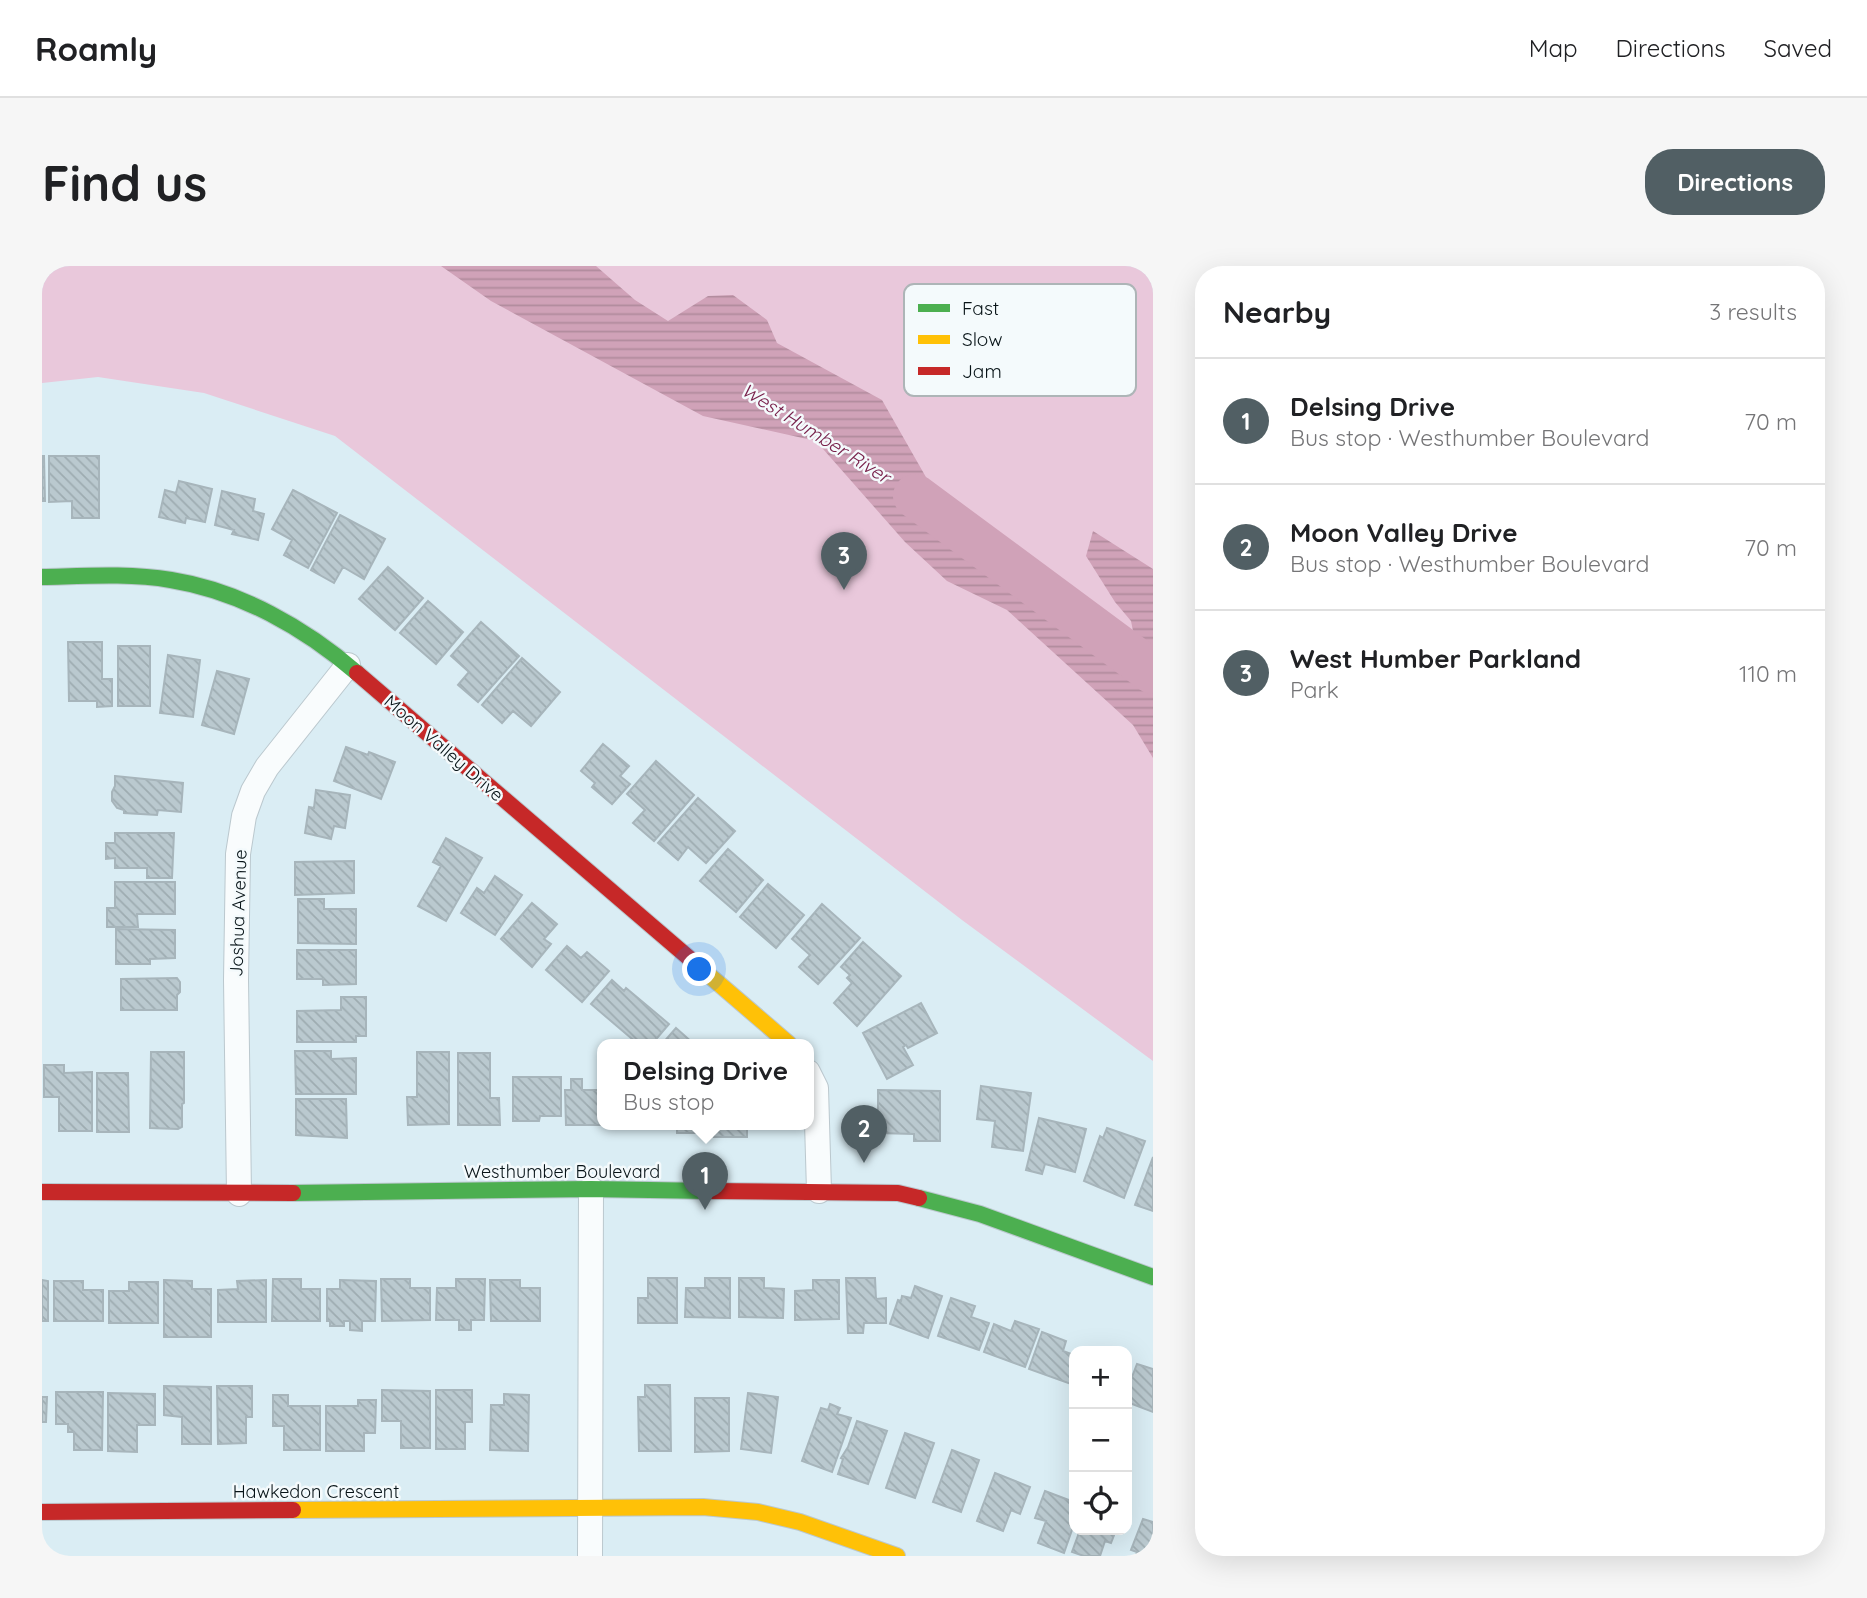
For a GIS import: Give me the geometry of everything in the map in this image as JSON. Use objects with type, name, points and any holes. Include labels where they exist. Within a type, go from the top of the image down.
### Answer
[{"type":"street","name":"Moon Valley Drive","points":[[42,577],[170,580],[207,588],[242,600],[299,629],[348,666],[783,1039]]},
{"type":"street","name":"Joshua Avenue","points":[[239,1194],[236,980],[238,854],[244,817],[253,792],[267,767],[348,666]]},
{"type":"street","points":[[814,1084],[819,1191]]},
{"type":"street","name":"Westhumber Boulevard","points":[[42,1192],[239,1194],[592,1189],[898,1193],[980,1214],[1153,1277]]},
{"type":"street","points":[[590,1556],[592,1189]]},
{"type":"street","name":"Hawkedon Crescent","points":[[42,1512],[703,1507],[758,1512],[800,1521],[897,1556]]},
{"type":"shaded area","points":[[42,266],[1153,266],[1153,1061],[962,920],[335,436],[204,393],[98,377],[42,383]]},
{"type":"water","points":[[441,266],[596,266],[635,300],[668,321],[708,296],[733,295],[767,320],[777,343],[882,400],[951,521],[1043,599],[1113,631],[1133,631],[1131,621],[1115,602],[1086,556],[1093,531],[1153,569],[1153,758],[1133,725],[1007,610],[947,581],[905,542],[816,441],[703,416],[491,301]]},
{"type":"building","points":[[44,456],[45,501],[42,501]]},
{"type":"building","points":[[49,456],[99,456],[99,518],[72,518],[72,501],[49,502]]},
{"type":"building","points":[[179,481],[212,489],[205,522],[186,518],[185,523],[159,517],[165,490],[176,493]]},
{"type":"building","points":[[293,490],[337,513],[308,568],[284,555],[292,540],[272,529]]},
{"type":"building","points":[[222,491],[255,499],[253,511],[264,514],[258,540],[232,534],[234,530],[215,525]]},
{"type":"building","points":[[340,515],[385,539],[364,579],[343,567],[334,583],[311,570]]},
{"type":"building","points":[[388,567],[423,598],[395,630],[359,599]]},
{"type":"building","points":[[428,601],[463,632],[436,664],[400,633]]},
{"type":"building","points":[[481,622],[519,656],[478,702],[458,685],[469,672],[451,656]]},
{"type":"building","points":[[68,642],[102,642],[102,679],[112,679],[112,706],[97,707],[97,701],[69,701]]},
{"type":"building","points":[[118,646],[150,646],[150,706],[118,706]]},
{"type":"building","points":[[168,655],[200,660],[193,717],[160,713]]},
{"type":"building","points":[[522,658],[560,692],[531,726],[513,711],[502,723],[482,705]]},
{"type":"building","points":[[217,671],[249,679],[234,734],[202,725]]},
{"type":"building","points":[[603,744],[629,766],[620,776],[630,784],[612,804],[592,787],[595,783],[581,771]]},
{"type":"building","points":[[346,747],[395,762],[381,799],[334,781]]},
{"type":"building","points":[[656,761],[694,795],[654,841],[633,823],[645,810],[627,794]]},
{"type":"building","points":[[115,776],[183,783],[181,812],[158,810],[157,815],[124,813],[124,810],[117,808],[112,801]]},
{"type":"building","points":[[316,790],[350,795],[345,828],[334,826],[331,839],[305,833],[309,807],[314,808]]},
{"type":"building","points":[[698,798],[735,831],[706,863],[688,847],[678,860],[658,843]]},
{"type":"building","points":[[115,833],[174,833],[172,878],[147,878],[147,868],[115,868],[115,858],[106,859],[106,843],[115,843]]},
{"type":"building","points":[[446,838],[482,858],[446,921],[418,906],[441,866],[433,862]]},
{"type":"building","points":[[728,849],[763,880],[736,912],[700,881]]},
{"type":"building","points":[[354,861],[354,893],[295,895],[295,862]]},
{"type":"building","points":[[495,876],[522,895],[495,935],[461,913],[477,888],[484,893]]},
{"type":"building","points":[[115,882],[175,882],[175,914],[137,914],[138,927],[107,927],[107,908],[115,908]]},
{"type":"building","points":[[768,884],[804,915],[776,948],[740,917]]},
{"type":"building","points":[[298,899],[324,899],[324,909],[356,909],[356,944],[298,943]]},
{"type":"building","points":[[532,903],[557,924],[544,939],[551,944],[532,967],[501,939]]},
{"type":"building","points":[[822,904],[860,938],[818,984],[799,967],[810,955],[792,939]]},
{"type":"building","points":[[116,929],[175,930],[175,958],[150,959],[150,964],[116,964]]},
{"type":"building","points":[[863,942],[901,976],[857,1026],[834,1003],[852,983],[847,978],[850,975],[841,967]]},
{"type":"building","points":[[567,946],[581,958],[587,952],[609,971],[582,1002],[546,970]]},
{"type":"building","points":[[297,950],[356,950],[356,984],[323,985],[323,979],[297,979]]},
{"type":"building","points":[[177,978],[180,992],[177,995],[177,1010],[121,1010],[121,979]]},
{"type":"building","points":[[612,980],[624,991],[626,988],[669,1024],[656,1039],[632,1039],[591,1004]]},
{"type":"building","points":[[341,997],[366,997],[366,1036],[356,1036],[356,1042],[297,1042],[297,1011],[341,1010]]},
{"type":"building","points":[[921,1003],[937,1033],[908,1048],[906,1045],[903,1047],[913,1065],[887,1079],[863,1033]]},
{"type":"building","points":[[676,1028],[688,1039],[666,1039]]},
{"type":"building","points":[[295,1051],[331,1051],[331,1059],[356,1058],[356,1094],[296,1094]]},
{"type":"building","points":[[151,1052],[184,1052],[184,1103],[182,1127],[178,1129],[150,1128]]},
{"type":"building","points":[[417,1052],[449,1052],[449,1124],[408,1125],[407,1097],[417,1097]]},
{"type":"building","points":[[458,1053],[490,1053],[490,1098],[499,1098],[500,1125],[458,1125]]},
{"type":"building","points":[[44,1065],[64,1065],[64,1073],[92,1072],[92,1131],[59,1131],[59,1097],[44,1097]]},
{"type":"building","points":[[97,1073],[128,1073],[129,1132],[97,1132]]},
{"type":"building","points":[[513,1077],[561,1077],[561,1116],[540,1116],[539,1121],[513,1121]]},
{"type":"building","points":[[571,1079],[582,1079],[582,1090],[597,1090],[597,1125],[566,1125],[565,1090],[571,1090]]},
{"type":"building","points":[[981,1086],[1031,1093],[1023,1151],[992,1147],[995,1121],[977,1119]]},
{"type":"building","points":[[878,1090],[940,1091],[940,1141],[914,1141],[914,1134],[878,1133]]},
{"type":"building","points":[[296,1099],[346,1099],[347,1138],[296,1135]]},
{"type":"building","points":[[1039,1118],[1086,1129],[1075,1172],[1045,1164],[1042,1174],[1026,1170]]},
{"type":"building","points":[[1107,1128],[1145,1141],[1124,1198],[1084,1181],[1100,1136],[1103,1138]]},
{"type":"building","points":[[677,1130],[747,1130],[747,1137],[714,1137],[714,1133],[677,1133]]},
{"type":"building","points":[[1153,1157],[1153,1211],[1135,1205]]},
{"type":"building","points":[[648,1278],[677,1278],[677,1323],[638,1323],[638,1298],[648,1298]]},
{"type":"building","points":[[705,1278],[730,1278],[730,1318],[685,1317],[686,1288],[705,1288]]},
{"type":"building","points":[[739,1278],[764,1278],[764,1288],[784,1289],[783,1318],[739,1317]]},
{"type":"building","points":[[846,1278],[875,1278],[876,1299],[886,1298],[886,1323],[864,1323],[863,1333],[848,1333]]},
{"type":"building","points":[[273,1279],[301,1279],[301,1289],[320,1289],[320,1321],[272,1321]]},
{"type":"building","points":[[381,1279],[410,1279],[410,1288],[430,1288],[430,1320],[382,1321]]},
{"type":"building","points":[[456,1279],[485,1279],[484,1320],[471,1320],[471,1330],[459,1330],[459,1320],[436,1320],[437,1288],[456,1288]]},
{"type":"building","points":[[42,1280],[48,1281],[48,1321],[42,1321]]},
{"type":"building","points":[[164,1280],[192,1281],[192,1289],[211,1289],[211,1337],[164,1337]]},
{"type":"building","points":[[266,1280],[266,1322],[218,1322],[218,1290],[238,1289],[237,1281]]},
{"type":"building","points":[[340,1280],[376,1281],[375,1321],[362,1321],[362,1331],[350,1330],[350,1321],[344,1321],[344,1326],[330,1326],[330,1321],[327,1321],[327,1289],[340,1289]]},
{"type":"building","points":[[490,1280],[520,1280],[520,1288],[540,1288],[540,1321],[491,1321]]},
{"type":"building","points":[[813,1280],[839,1280],[839,1319],[795,1320],[795,1291],[813,1290]]},
{"type":"building","points":[[54,1281],[83,1281],[83,1290],[103,1290],[103,1321],[54,1321]]},
{"type":"building","points":[[129,1282],[158,1282],[158,1323],[109,1323],[109,1291],[129,1291]]},
{"type":"building","points":[[915,1286],[942,1296],[928,1338],[890,1324],[898,1300],[901,1301],[902,1296],[911,1298]]},
{"type":"building","points":[[951,1298],[975,1306],[971,1317],[989,1323],[979,1350],[938,1336]]},
{"type":"building","points":[[1015,1321],[1039,1329],[1025,1367],[984,1352],[994,1324],[1011,1331]]},
{"type":"building","points":[[1042,1332],[1066,1341],[1063,1351],[1069,1353],[1069,1383],[1029,1369]]},
{"type":"building","points":[[1137,1364],[1153,1369],[1153,1412],[1132,1404],[1132,1377]]},
{"type":"building","points":[[645,1385],[670,1385],[671,1451],[639,1451],[638,1397],[645,1397]]},
{"type":"building","points":[[164,1386],[211,1387],[211,1444],[182,1444],[182,1417],[164,1415]]},
{"type":"building","points":[[217,1386],[252,1386],[252,1417],[246,1417],[246,1443],[218,1444]]},
{"type":"building","points":[[382,1390],[430,1391],[430,1448],[401,1448],[401,1421],[382,1421]]},
{"type":"building","points":[[436,1390],[472,1390],[472,1422],[465,1422],[465,1449],[436,1449]]},
{"type":"building","points":[[56,1392],[103,1392],[102,1450],[74,1450],[74,1432],[68,1432],[68,1424],[56,1424]]},
{"type":"building","points":[[108,1393],[155,1394],[155,1425],[137,1425],[137,1452],[108,1451]]},
{"type":"building","points":[[748,1393],[778,1397],[771,1453],[741,1449]]},
{"type":"building","points":[[504,1394],[529,1395],[528,1451],[490,1450],[491,1405],[504,1405]]},
{"type":"building","points":[[273,1395],[288,1395],[288,1406],[320,1406],[320,1450],[284,1450],[284,1426],[273,1426]]},
{"type":"building","points":[[42,1397],[47,1397],[46,1422],[42,1422]]},
{"type":"building","points":[[695,1398],[729,1398],[729,1451],[695,1452]]},
{"type":"building","points":[[358,1400],[376,1400],[375,1433],[364,1433],[364,1451],[326,1451],[326,1406],[358,1406]]},
{"type":"building","points":[[830,1404],[840,1408],[837,1414],[851,1418],[832,1472],[802,1461],[821,1408],[828,1410]]},
{"type":"building","points":[[857,1421],[887,1431],[868,1484],[838,1474],[843,1459],[841,1458]]},
{"type":"building","points":[[905,1433],[934,1443],[915,1498],[886,1488]]},
{"type":"building","points":[[952,1450],[979,1460],[961,1512],[933,1502]]},
{"type":"building","points":[[995,1473],[1030,1487],[1020,1514],[1011,1510],[1003,1531],[977,1521]]},
{"type":"building","points":[[1045,1491],[1069,1500],[1070,1535],[1064,1553],[1038,1543],[1046,1521],[1035,1518]]},
{"type":"building","points":[[1143,1519],[1153,1522],[1153,1556],[1136,1556],[1137,1552],[1131,1550]]},
{"type":"building","points":[[1078,1535],[1114,1535],[1111,1543],[1105,1541],[1100,1556],[1084,1556],[1072,1552]]},
{"type":"waterway","name":"West Humber River","points":[[915,496],[1153,672]]},
{"type":"traffic: fast","points":[[42,577],[139,576],[197,585],[246,602],[270,614],[316,641],[357,673]]},
{"type":"traffic: fast","points":[[293,1193],[591,1189],[708,1191]]},
{"type":"traffic: fast","points":[[919,1198],[980,1214],[1153,1277]]},
{"type":"traffic: slow","points":[[696,964],[783,1039]]},
{"type":"traffic: slow","points":[[293,1510],[703,1507],[758,1512],[800,1522],[897,1556]]},
{"type":"traffic: jam","points":[[357,673],[696,964]]},
{"type":"traffic: jam","points":[[708,1191],[898,1193],[919,1198]]},
{"type":"traffic: jam","points":[[42,1192],[293,1193]]},
{"type":"traffic: jam","points":[[42,1512],[293,1510]]},
{"type":"place","name":"West Humber Parkland","points":[[844,590]]},
{"type":"place","name":"Moon Valley Drive","points":[[864,1163]]},
{"type":"place","name":"Delsing Drive","points":[[705,1210]]}]
